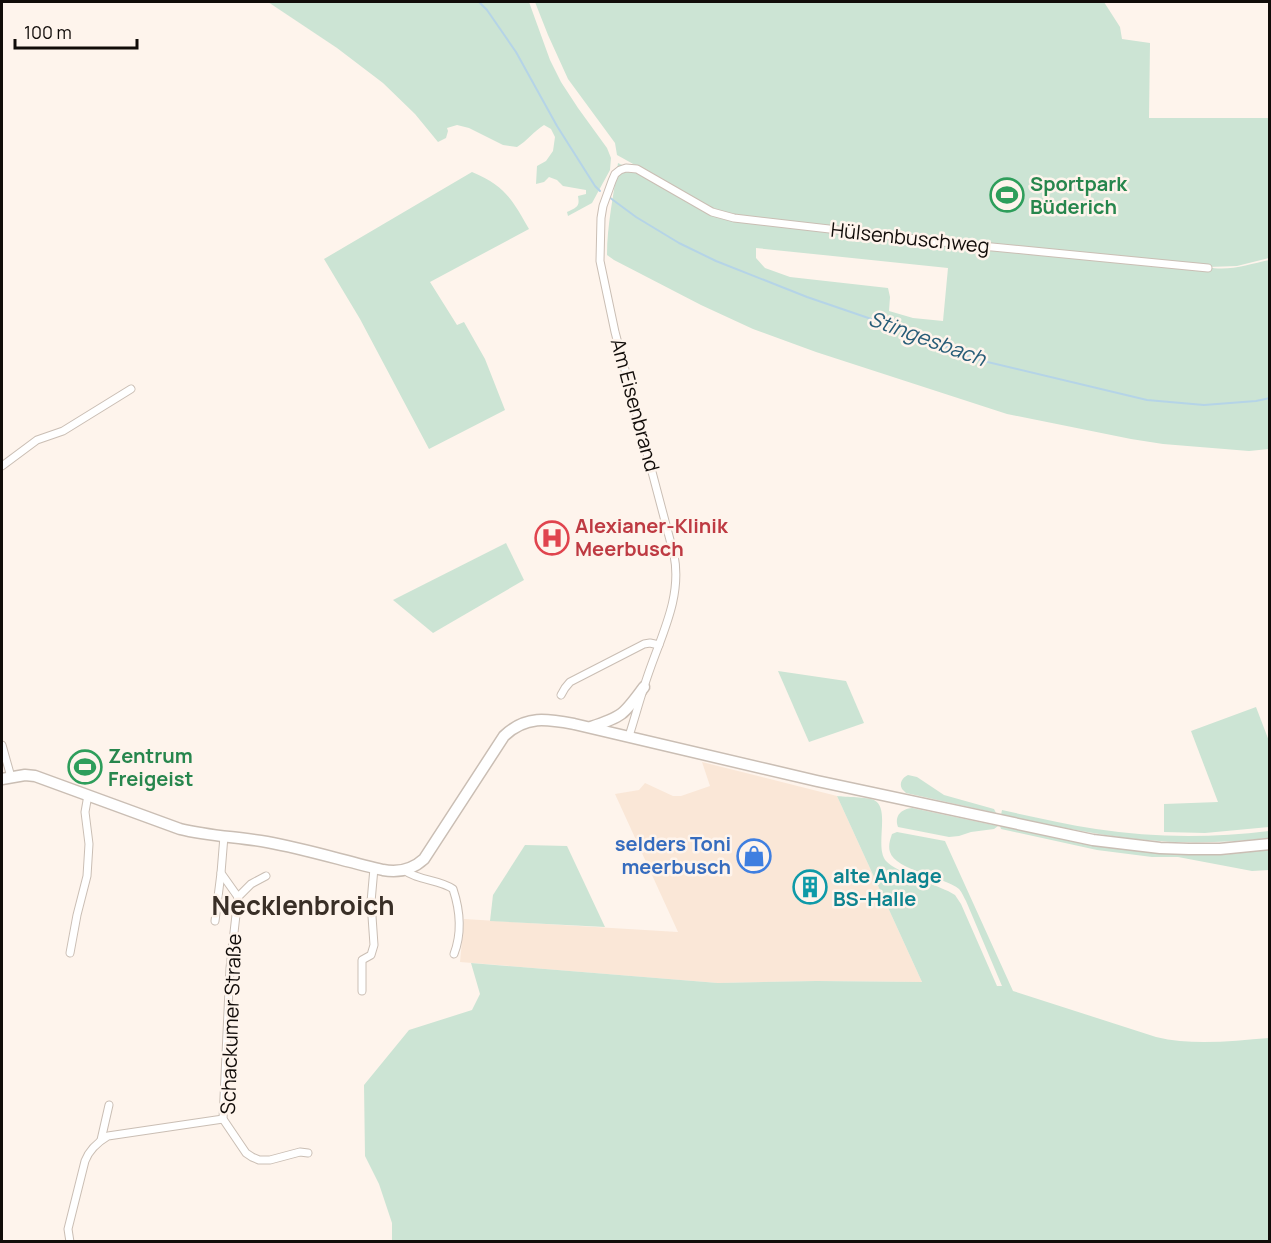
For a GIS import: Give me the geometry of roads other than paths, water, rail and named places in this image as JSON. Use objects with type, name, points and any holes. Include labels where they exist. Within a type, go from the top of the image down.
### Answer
[{"type":"main road","points":[[591,728],[612,721],[624,713],[644,687]]},
{"type":"main road","points":[[6,778],[35,776],[166,825],[194,832],[281,844],[388,871],[404,870],[424,859],[504,736],[522,723],[543,719],[629,736],[817,782],[1093,840],[1189,849],[1220,849],[1269,844]]},
{"type":"street","name":"Hülsenbuschweg","points":[[623,169],[637,169],[712,212],[734,218],[951,243],[1208,268]]},
{"type":"street","name":"Am Eisenbrand","points":[[623,169],[615,174],[603,206],[600,261],[615,332],[676,563],[674,598],[629,736]]},
{"type":"street","points":[[2,466],[38,440],[63,431],[131,389]]},
{"type":"street","points":[[561,695],[570,682],[644,644],[659,645]]},
{"type":"street","points":[[2,745],[6,778]]},
{"type":"street","points":[[70,953],[87,876],[89,844],[85,812],[88,795]]},
{"type":"street","name":"Schackumer Straße","points":[[215,921],[224,836]]},
{"type":"street","points":[[362,990],[362,960],[371,955],[374,945],[370,902],[374,868]]},
{"type":"street","points":[[404,870],[414,876],[448,885],[453,889],[460,931],[454,954]]},
{"type":"street","points":[[221,873],[238,897],[251,884],[266,876]]},
{"type":"street","name":"Schackumer Straße","points":[[238,897],[230,968],[224,1119],[246,1153],[252,1157],[265,1160],[300,1152],[308,1153]]},
{"type":"street","points":[[101,1140],[109,1105]]},
{"type":"street","points":[[70,1242],[68,1229],[86,1158],[101,1140],[108,1136],[224,1119]]},
{"type":"waterway","name":"Stingesbach","points":[[479,2],[516,52],[557,126],[600,191]]},
{"type":"waterway","name":"Stingesbach","points":[[609,197],[636,217],[679,243],[716,261],[807,297],[921,336],[975,359],[1147,400],[1204,405],[1270,398]]},
{"type":"place","name":"Sportpark Büderich","points":[[1007,195]]},
{"type":"place","name":"Alexianer-Klinik Meerbusch","points":[[552,538]]},
{"type":"place","name":"Zentrum Freigeist","points":[[85,767]]},
{"type":"place","name":"selders Toni meerbusch","points":[[754,856]]},
{"type":"place","name":"alte Anlage BS-Halle","points":[[810,887]]},
{"type":"district","name":"Necklenbroich","points":[[303,906]]}]
